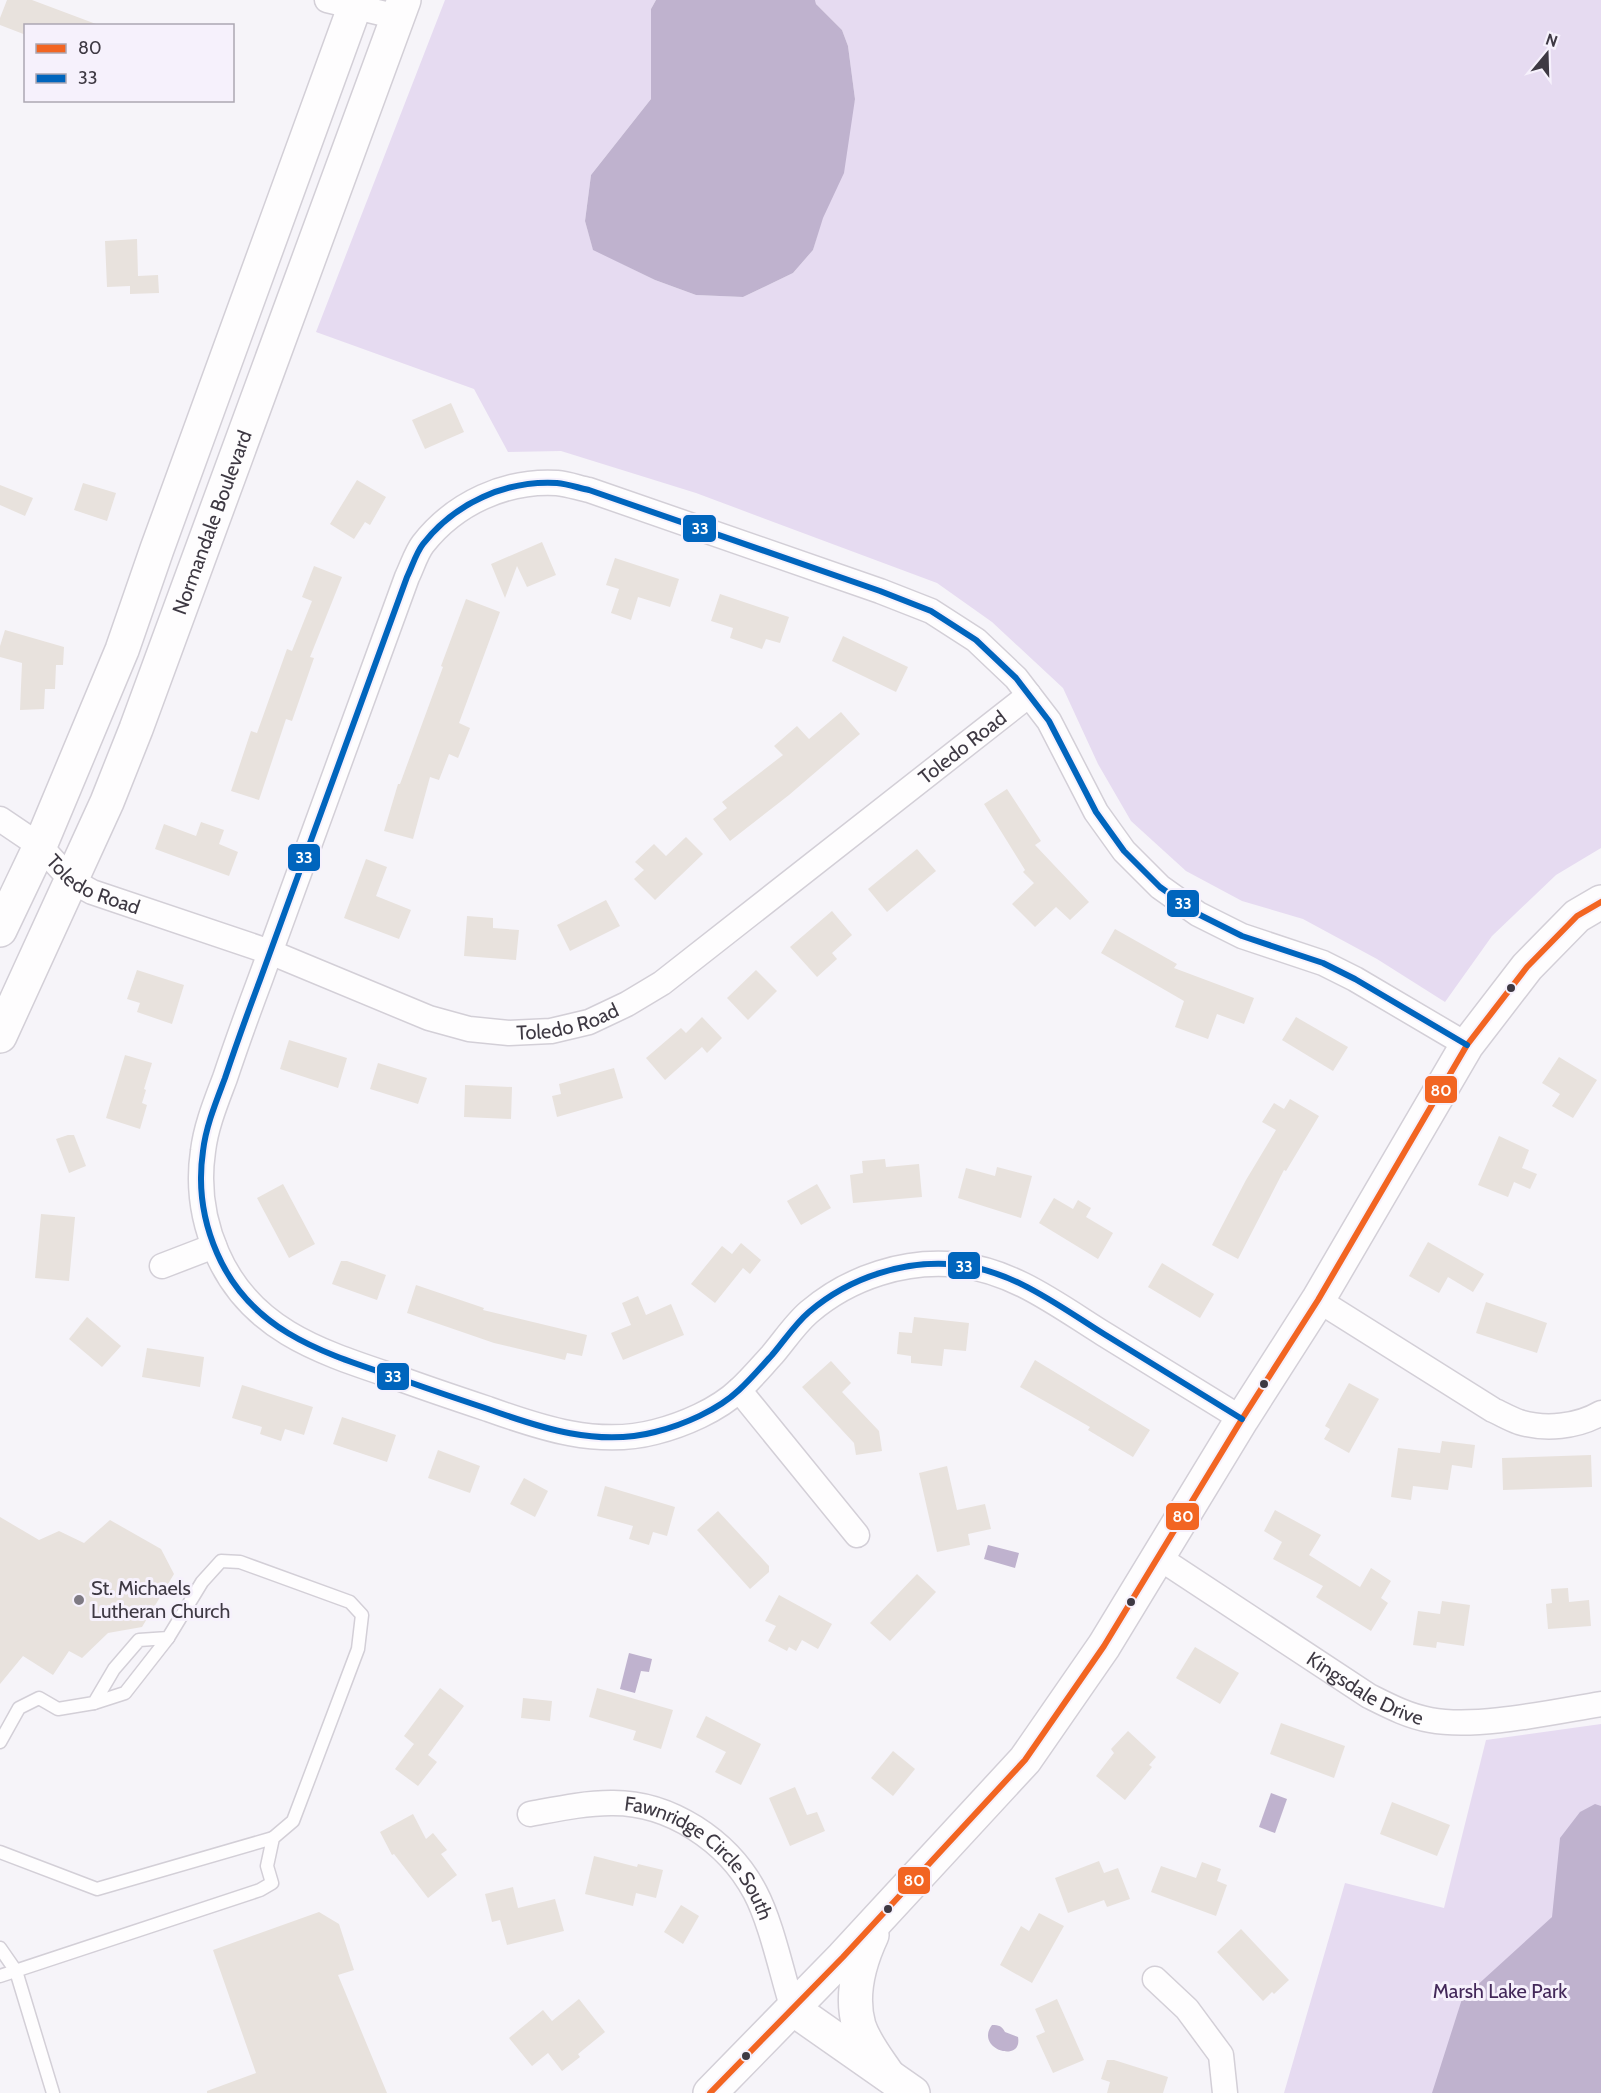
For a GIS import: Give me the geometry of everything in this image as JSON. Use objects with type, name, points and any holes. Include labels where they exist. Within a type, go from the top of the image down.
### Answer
[{"type":"main road","points":[[0,930],[40,846],[122,650],[346,2]]},
{"type":"main road","name":"Normandale Boulevard","points":[[0,1036],[107,802],[136,729],[401,8]]},
{"type":"main road","points":[[710,2093],[793,2010],[1025,1760],[1104,1646],[1242,1419],[1318,1300],[1467,1045],[1527,967],[1577,916],[1601,902]]},
{"type":"main road","points":[[880,1917],[856,1979],[855,2003],[862,2032],[900,2084]]},
{"type":"main road","points":[[793,2010],[900,2084]]},
{"type":"street","points":[[346,2],[401,8]]},
{"type":"street","points":[[1242,1419],[1036,1291],[999,1274],[960,1265],[919,1265],[878,1273],[841,1289],[807,1314],[739,1390],[726,1401],[690,1419],[654,1433],[604,1437],[574,1435],[535,1426],[329,1355],[295,1339],[263,1317],[239,1289],[218,1257],[214,1246],[200,1184],[203,1146],[213,1111],[270,952],[407,577],[422,545],[447,519],[475,500],[502,488],[530,483],[560,483],[589,490],[880,591],[931,611],[976,640],[1016,678],[1049,721],[1096,812],[1125,851],[1160,887],[1198,914],[1242,936],[1323,963],[1355,979],[1467,1045]]},
{"type":"street","name":"Toledo Road","points":[[0,819],[40,846],[72,881],[92,892],[270,952],[429,1018],[469,1029],[509,1033],[551,1031],[589,1022],[627,1005],[662,983],[1029,695]]},
{"type":"street","points":[[162,1266],[214,1246]]},
{"type":"street","points":[[1318,1300],[1493,1410],[1519,1422],[1545,1426],[1571,1424],[1601,1413]]},
{"type":"street","points":[[739,1390],[857,1535]]},
{"type":"street","name":"Kingsdale Drive","points":[[1158,1557],[1369,1696],[1398,1710],[1430,1720],[1462,1723],[1601,1704]]},
{"type":"street","name":"Fawnridge Circle South","points":[[530,1814],[579,1804],[613,1802],[649,1808],[682,1821],[711,1839],[736,1863],[756,1893],[793,2010]]},
{"type":"street","points":[[1155,1979],[1187,2009],[1221,2055],[1225,2093]]},
{"type":"lane","points":[[0,1742],[19,1708],[39,1698],[58,1709],[94,1703],[125,1694],[168,1638],[202,1582],[221,1561],[240,1562],[350,1602],[362,1615],[358,1649],[293,1821],[273,1838],[97,1889],[0,1852]]},
{"type":"lane","points":[[94,1703],[114,1669],[139,1640],[168,1638]]},
{"type":"lane","points":[[0,1976],[260,1890],[272,1883],[267,1866],[273,1838]]},
{"type":"lane","points":[[0,1948],[16,1971],[53,2093]]},
{"type":"green space","points":[[445,0],[656,0],[651,9],[651,99],[591,175],[585,221],[593,249],[655,280],[696,295],[743,297],[793,273],[813,250],[855,99],[848,46],[842,30],[816,4],[815,0],[1601,0],[1601,848],[1556,875],[1492,936],[1445,1002],[1377,959],[1303,919],[1242,901],[1186,871],[1131,821],[1098,764],[1063,688],[992,622],[937,583],[696,493],[561,451],[508,452],[474,389],[316,332]]},
{"type":"green space","name":"Marsh Lake Park","points":[[1601,1724],[1601,2093],[1284,2093],[1345,1883],[1444,1908],[1486,1740]]},
{"type":"shaded area","points":[[656,0],[815,0],[816,4],[842,30],[848,46],[855,99],[844,173],[823,218],[813,250],[793,273],[743,297],[696,295],[655,280],[593,250],[585,221],[591,175],[651,99],[651,9]]},
{"type":"shaded area","points":[[988,1545],[1019,1553],[1015,1568],[984,1559]]},
{"type":"shaded area","points":[[629,1653],[652,1659],[649,1672],[641,1671],[635,1693],[620,1689]]},
{"type":"shaded area","points":[[1271,1793],[1287,1799],[1275,1833],[1259,1827]]},
{"type":"shaded area","points":[[1595,1804],[1601,1806],[1601,2093],[1432,2093],[1462,1999],[1552,1917],[1560,1838],[1580,1812]]},
{"type":"shaded area","points":[[992,2025],[1000,2026],[1005,2032],[1018,2037],[1018,2045],[1014,2050],[1000,2050],[989,2041],[988,2034]]},
{"type":"building","points":[[7,0],[32,0],[96,24],[24,24],[24,34],[0,25],[0,18]]},
{"type":"building","points":[[137,239],[138,276],[158,275],[159,293],[130,294],[130,286],[107,287],[105,241]]},
{"type":"building","points":[[451,403],[464,432],[425,449],[412,420]]},
{"type":"building","points":[[357,480],[386,497],[370,525],[365,522],[354,539],[330,524]]},
{"type":"building","points":[[83,483],[116,493],[107,521],[74,510]]},
{"type":"building","points":[[0,485],[33,498],[25,516],[0,505]]},
{"type":"building","points":[[542,542],[556,575],[527,587],[517,566],[505,598],[491,564]]},
{"type":"building","points":[[615,558],[679,579],[670,607],[638,597],[631,620],[611,613],[619,589],[606,585]]},
{"type":"building","points":[[314,566],[342,577],[310,657],[314,658],[292,721],[286,719],[259,800],[231,791],[251,731],[257,733],[287,649],[292,651],[312,601],[302,597]]},
{"type":"building","points":[[720,594],[789,617],[780,643],[766,639],[762,649],[730,638],[733,628],[711,621]]},
{"type":"building","points":[[466,599],[500,612],[459,723],[470,728],[458,758],[449,754],[439,780],[430,777],[413,839],[384,831],[398,784],[400,784]]},
{"type":"building","points":[[5,630],[64,647],[63,665],[56,665],[55,689],[45,689],[44,709],[20,710],[22,663],[0,657],[0,646]]},
{"type":"building","points":[[843,636],[908,667],[896,692],[832,661]]},
{"type":"building","points":[[841,712],[860,734],[789,795],[730,841],[713,819],[727,808],[722,802],[783,755],[774,746],[797,726],[809,739]]},
{"type":"building","points":[[1007,789],[1041,841],[1035,845],[1089,902],[1070,920],[1056,907],[1035,927],[1012,904],[1034,883],[1023,872],[1025,870],[984,804]]},
{"type":"building","points":[[201,822],[224,830],[219,844],[238,852],[229,876],[155,849],[164,824],[196,836]]},
{"type":"building","points":[[686,837],[703,854],[655,900],[634,879],[644,870],[635,862],[654,844],[666,856]]},
{"type":"building","points":[[917,849],[936,871],[887,912],[868,889]]},
{"type":"building","points":[[366,859],[387,867],[376,896],[411,910],[399,939],[344,918]]},
{"type":"building","points":[[606,900],[620,926],[570,951],[557,925]]},
{"type":"building","points":[[832,911],[852,935],[832,953],[837,959],[817,977],[790,947]]},
{"type":"building","points":[[467,916],[493,918],[493,928],[519,930],[516,960],[464,956]]},
{"type":"building","points":[[1115,929],[1177,964],[1174,968],[1254,998],[1244,1024],[1217,1014],[1208,1039],[1175,1027],[1184,1001],[1101,953]]},
{"type":"building","points":[[137,970],[184,985],[172,1024],[137,1012],[140,1003],[127,999]]},
{"type":"building","points":[[756,970],[777,991],[748,1020],[727,998]]},
{"type":"building","points":[[702,1017],[722,1038],[707,1053],[702,1047],[665,1080],[646,1058],[681,1028],[686,1033]]},
{"type":"building","points":[[1296,1017],[1348,1047],[1333,1071],[1282,1040]]},
{"type":"building","points":[[289,1040],[347,1058],[338,1088],[280,1069]]},
{"type":"building","points":[[125,1055],[152,1063],[144,1089],[146,1090],[142,1103],[147,1105],[140,1129],[106,1118]]},
{"type":"building","points":[[1559,1057],[1597,1080],[1573,1118],[1552,1106],[1560,1094],[1542,1083]]},
{"type":"building","points":[[378,1063],[427,1078],[418,1104],[370,1089]]},
{"type":"building","points":[[614,1068],[623,1098],[557,1117],[552,1096],[561,1094],[559,1084]]},
{"type":"building","points":[[465,1085],[512,1087],[511,1119],[464,1117]]},
{"type":"building","points":[[1290,1099],[1319,1116],[1286,1171],[1284,1170],[1238,1259],[1212,1245],[1246,1180],[1276,1130],[1262,1122],[1274,1103],[1284,1109]]},
{"type":"building","points":[[74,1135],[86,1166],[69,1173],[56,1139]]},
{"type":"building","points":[[1499,1136],[1529,1150],[1522,1168],[1537,1174],[1530,1189],[1514,1182],[1508,1197],[1478,1185]]},
{"type":"building","points":[[885,1159],[886,1167],[919,1164],[922,1197],[853,1203],[850,1175],[863,1173],[862,1161]]},
{"type":"building","points":[[997,1167],[1032,1176],[1021,1218],[958,1198],[966,1168],[995,1176]]},
{"type":"building","points":[[283,1184],[315,1244],[289,1258],[257,1198]]},
{"type":"building","points":[[817,1184],[831,1208],[801,1225],[787,1201]]},
{"type":"building","points":[[1054,1198],[1073,1209],[1078,1200],[1091,1208],[1086,1217],[1113,1233],[1098,1259],[1039,1223]]},
{"type":"building","points":[[41,1214],[75,1217],[69,1281],[35,1278]]},
{"type":"building","points":[[1428,1242],[1484,1274],[1473,1292],[1448,1277],[1439,1293],[1409,1276]]},
{"type":"building","points":[[741,1243],[761,1260],[750,1274],[743,1268],[715,1303],[691,1284],[722,1246],[732,1254]]},
{"type":"building","points":[[341,1261],[386,1275],[377,1300],[332,1284]]},
{"type":"building","points":[[1162,1263],[1214,1294],[1200,1318],[1148,1287]]},
{"type":"building","points":[[416,1285],[484,1308],[483,1310],[587,1335],[582,1356],[567,1353],[565,1360],[494,1343],[407,1313]]},
{"type":"building","points":[[638,1296],[646,1315],[671,1304],[684,1335],[623,1360],[611,1333],[631,1325],[622,1303]]},
{"type":"building","points":[[1486,1302],[1547,1323],[1537,1353],[1476,1333]]},
{"type":"building","points":[[87,1317],[121,1346],[102,1367],[69,1339]]},
{"type":"building","points":[[914,1317],[969,1323],[966,1351],[944,1349],[942,1366],[911,1363],[911,1356],[897,1354],[899,1332],[912,1333]]},
{"type":"building","points":[[147,1348],[204,1357],[200,1387],[142,1377]]},
{"type":"building","points":[[1035,1360],[1150,1430],[1133,1457],[1088,1430],[1090,1427],[1020,1387]]},
{"type":"building","points":[[831,1361],[851,1383],[842,1392],[879,1431],[882,1451],[856,1455],[854,1443],[802,1387]]},
{"type":"building","points":[[1349,1383],[1379,1399],[1349,1453],[1324,1439],[1330,1429],[1325,1426]]},
{"type":"building","points":[[242,1385],[313,1407],[304,1435],[285,1429],[281,1441],[260,1434],[262,1427],[232,1418]]},
{"type":"building","points":[[342,1417],[396,1435],[387,1462],[333,1444]]},
{"type":"building","points":[[1442,1441],[1475,1445],[1472,1468],[1452,1465],[1448,1490],[1413,1486],[1411,1500],[1391,1497],[1398,1448],[1440,1453]]},
{"type":"building","points":[[438,1450],[480,1466],[470,1493],[428,1478]]},
{"type":"building","points":[[1591,1455],[1592,1487],[1503,1490],[1502,1458]]},
{"type":"building","points":[[947,1466],[957,1510],[985,1504],[991,1529],[968,1534],[970,1545],[937,1552],[919,1473]]},
{"type":"building","points":[[524,1478],[548,1491],[535,1517],[510,1504]]},
{"type":"building","points":[[605,1486],[675,1507],[667,1536],[653,1532],[649,1545],[629,1539],[633,1526],[597,1516]]},
{"type":"building","points":[[1275,1510],[1321,1535],[1309,1555],[1360,1587],[1371,1568],[1391,1581],[1381,1598],[1388,1603],[1371,1631],[1316,1597],[1323,1586],[1273,1559],[1282,1542],[1264,1531]]},
{"type":"building","points":[[718,1511],[769,1566],[769,1572],[750,1589],[697,1530]]},
{"type":"building","name":"St. Michaels Lutheran Church","points":[[0,1517],[39,1540],[59,1531],[84,1543],[110,1520],[161,1549],[174,1574],[142,1627],[108,1633],[82,1658],[69,1651],[53,1675],[23,1656],[0,1684]]},
{"type":"building","points":[[917,1574],[936,1592],[890,1641],[870,1623]]},
{"type":"building","points":[[1568,1588],[1569,1602],[1589,1600],[1591,1626],[1548,1629],[1546,1604],[1552,1603],[1551,1589]]},
{"type":"building","points":[[779,1595],[832,1624],[818,1649],[802,1640],[796,1651],[789,1647],[787,1651],[768,1641],[776,1626],[765,1621]]},
{"type":"building","points":[[1442,1601],[1470,1605],[1464,1646],[1437,1642],[1436,1648],[1413,1645],[1418,1611],[1440,1614]]},
{"type":"building","points":[[1195,1647],[1239,1673],[1220,1704],[1176,1678]]},
{"type":"building","points":[[440,1688],[464,1706],[428,1755],[437,1762],[418,1786],[395,1769],[414,1744],[404,1736]]},
{"type":"building","points":[[597,1688],[673,1710],[661,1749],[633,1740],[636,1731],[589,1717]]},
{"type":"building","points":[[523,1698],[552,1701],[550,1721],[521,1718]]},
{"type":"building","points":[[706,1716],[761,1744],[741,1785],[715,1772],[726,1752],[696,1737]]},
{"type":"building","points":[[1281,1723],[1345,1746],[1334,1778],[1270,1754]]},
{"type":"building","points":[[1128,1731],[1156,1757],[1149,1765],[1152,1767],[1125,1800],[1096,1776],[1114,1753],[1111,1749]]},
{"type":"building","points":[[893,1751],[915,1769],[893,1796],[871,1778]]},
{"type":"building","points":[[795,1787],[807,1815],[817,1812],[825,1831],[790,1846],[769,1798]]},
{"type":"building","points":[[1392,1802],[1450,1825],[1437,1856],[1380,1834]]},
{"type":"building","points":[[413,1814],[426,1839],[433,1833],[447,1850],[441,1854],[457,1875],[428,1898],[394,1854],[392,1855],[380,1832]]},
{"type":"building","points":[[594,1856],[637,1867],[638,1864],[663,1870],[656,1898],[636,1893],[633,1906],[585,1894]]},
{"type":"building","points":[[1099,1861],[1104,1873],[1118,1868],[1130,1899],[1107,1907],[1104,1900],[1068,1913],[1055,1878]]},
{"type":"building","points":[[1202,1862],[1221,1869],[1217,1881],[1227,1885],[1216,1916],[1151,1892],[1161,1866],[1196,1878]]},
{"type":"building","points":[[513,1887],[518,1908],[555,1899],[564,1931],[507,1945],[500,1920],[492,1922],[485,1894]]},
{"type":"building","points":[[681,1905],[699,1916],[683,1944],[664,1932]]},
{"type":"building","points":[[319,1912],[339,1924],[354,1970],[338,1975],[387,2093],[207,2093],[207,2091],[256,2073],[213,1950]]},
{"type":"building","points":[[1039,1913],[1064,1926],[1032,1983],[1000,1965],[1021,1926],[1029,1931]]},
{"type":"building","points":[[1241,1929],[1289,1980],[1263,2001],[1217,1952]]},
{"type":"building","points":[[579,1999],[605,2032],[578,2054],[580,2057],[562,2071],[548,2053],[532,2066],[509,2038],[543,2010],[552,2021]]},
{"type":"building","points":[[1057,1999],[1084,2060],[1053,2073],[1036,2036],[1045,2032],[1035,2009]]},
{"type":"building","points":[[1107,2060],[1114,2060],[1168,2077],[1163,2093],[1107,2093],[1110,2082],[1101,2079]]},
{"type":"transit line","name":"33","points":[[1242,1419],[1035,1291],[999,1274],[959,1265],[939,1264],[899,1268],[880,1273],[842,1289],[809,1312],[752,1377],[731,1397],[688,1421],[666,1429],[634,1436],[591,1436],[549,1429],[432,1390],[343,1359],[292,1336],[270,1321],[249,1302],[232,1280],[217,1253],[208,1228],[201,1177],[206,1132],[416,556],[436,529],[466,506],[483,497],[519,485],[561,484],[589,490],[880,591],[931,611],[976,640],[1016,678],[1049,721],[1096,812],[1124,851],[1160,887],[1198,914],[1242,936],[1323,963],[1355,979],[1467,1045]]},
{"type":"transit line","name":"80","points":[[710,2093],[843,1957],[1025,1760],[1104,1646],[1242,1419],[1318,1300],[1467,1045],[1527,967],[1577,916],[1601,902]]},
{"type":"place","name":"St. Michaels Lutheran Church","points":[[79,1600]]}]
